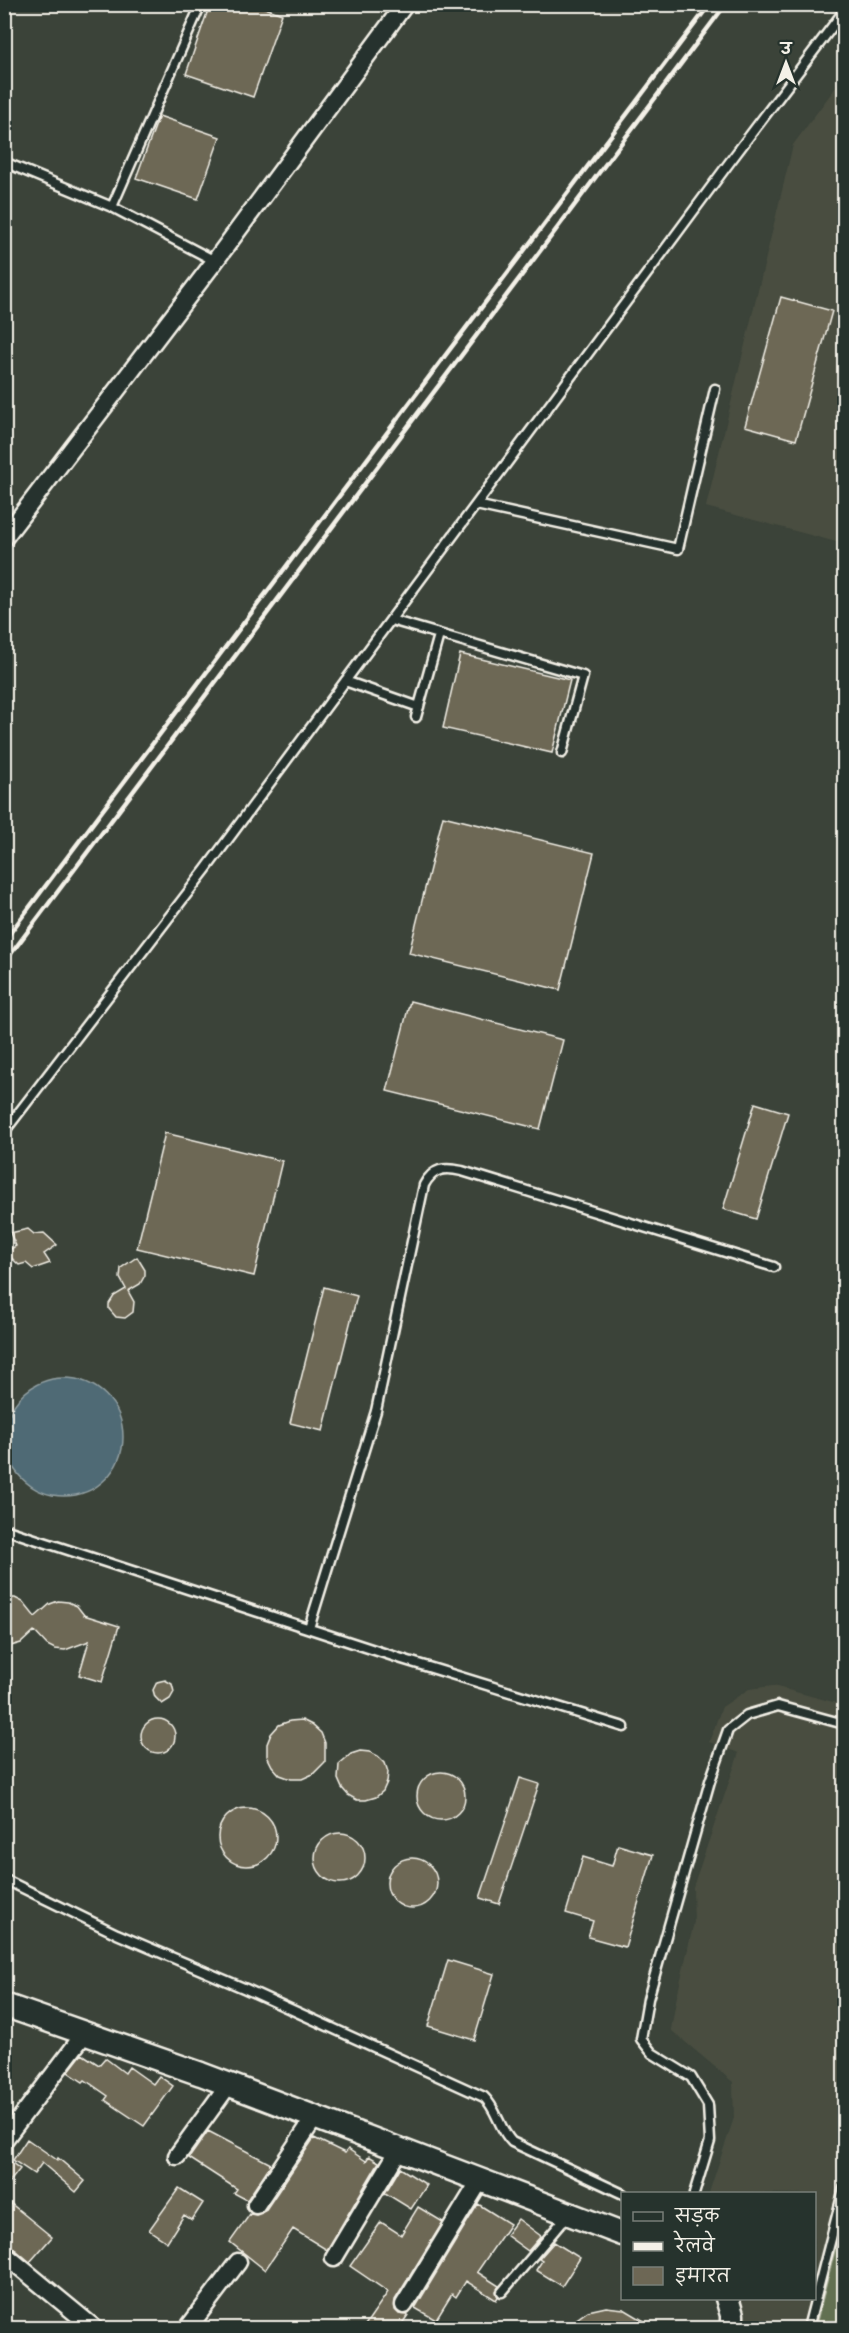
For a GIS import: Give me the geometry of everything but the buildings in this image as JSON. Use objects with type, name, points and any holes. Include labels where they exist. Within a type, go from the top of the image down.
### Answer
[{"type":"street","points":[[4,538],[215,261],[405,4]]},
{"type":"street","points":[[4,2005],[229,2084],[621,2234]]},
{"type":"street","points":[[6,2136],[85,2033]]},
{"type":"street","points":[[177,2156],[229,2084]]},
{"type":"street","points":[[256,2205],[315,2117]]},
{"type":"street","points":[[334,2258],[400,2148]]},
{"type":"street","points":[[404,2305],[481,2179]]},
{"type":"street","points":[[4,2254],[94,2328]]},
{"type":"street","points":[[188,2328],[238,2262]]},
{"type":"street","points":[[728,2300],[732,2328]]},
{"type":"lane","points":[[112,207],[201,4]]},
{"type":"lane","points":[[4,1132],[213,860],[722,172],[844,11]]},
{"type":"lane","points":[[4,162],[112,207],[215,261]]},
{"type":"lane","points":[[476,505],[678,549],[715,389]]},
{"type":"lane","points":[[391,620],[584,676],[562,753]]},
{"type":"lane","points":[[416,717],[439,635]]},
{"type":"lane","points":[[345,681],[419,707]]},
{"type":"lane","points":[[309,1628],[376,1411],[424,1185],[430,1174],[445,1168],[462,1171],[774,1267]]},
{"type":"lane","points":[[4,1529],[624,1727]]},
{"type":"lane","points":[[693,2192],[710,2141],[708,2105],[691,2077],[652,2053],[641,2039],[648,1999],[719,1755],[728,1730],[747,1715],[778,1706],[844,1724]]},
{"type":"lane","points":[[4,1879],[117,1934],[246,1989],[484,2097],[490,2103],[506,2136],[512,2142],[621,2192]]},
{"type":"lane","points":[[816,2297],[844,2188]]},
{"type":"lane","points":[[502,2292],[569,2213]]},
{"type":"lane","points":[[808,2328],[815,2300]]},
{"type":"shaded area","points":[[844,76],[844,544],[706,507],[793,145]]},
{"type":"shaded area","points":[[773,1686],[844,1705],[844,2328],[743,2328],[744,2315],[740,2300],[816,2300],[816,2192],[709,2192],[734,2118],[733,2082],[671,2030],[694,1922],[693,1887],[739,1753],[709,1742],[722,1707],[749,1689]]},
{"type":"green space","points":[[844,2215],[844,2328],[815,2328]]},
{"type":"water","points":[[64,1378],[87,1382],[106,1395],[119,1414],[123,1437],[119,1460],[106,1479],[87,1492],[64,1496],[41,1492],[22,1479],[9,1460],[5,1437],[9,1414],[22,1395],[41,1382]]},
{"type":"railway","points":[[4,941],[710,4]]},
{"type":"railway","points":[[4,963],[726,4]]}]
